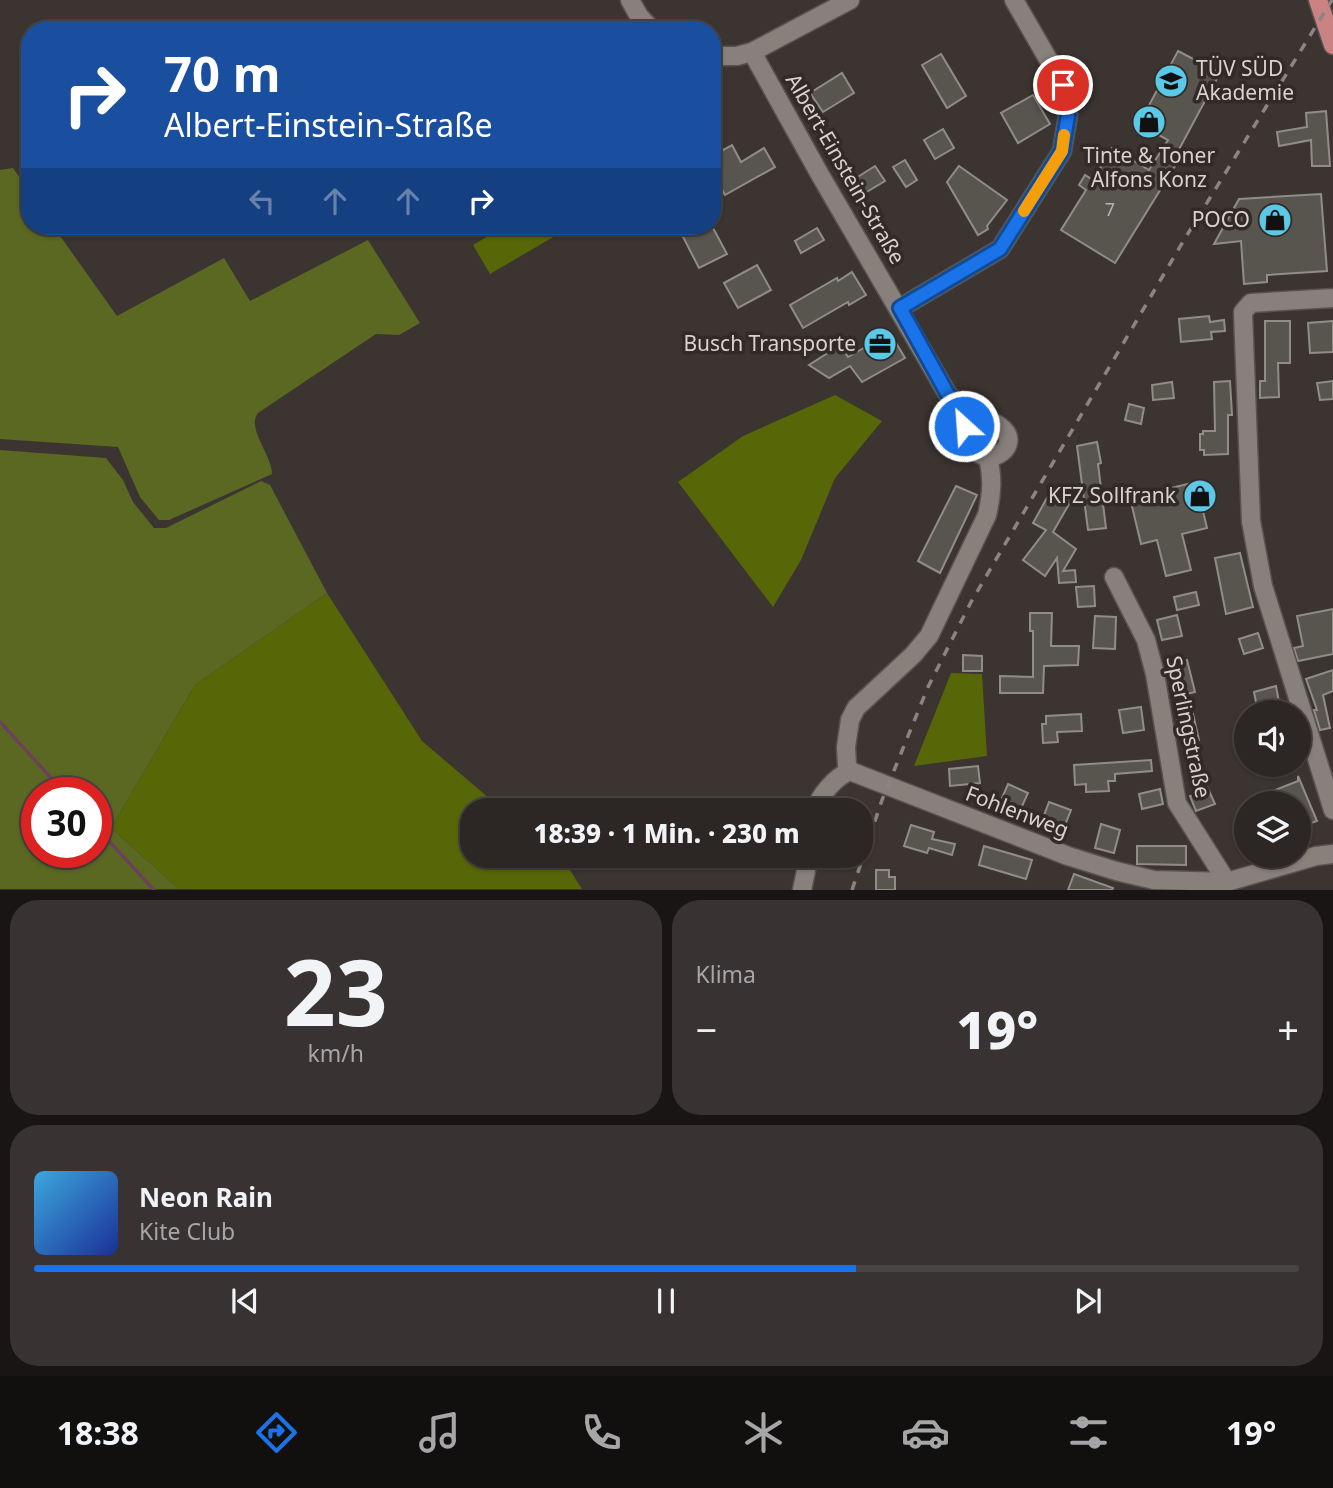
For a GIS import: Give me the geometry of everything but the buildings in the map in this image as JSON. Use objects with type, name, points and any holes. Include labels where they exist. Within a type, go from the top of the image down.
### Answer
[{"type":"main road","points":[[1318,0],[1333,45]]},
{"type":"street","points":[[630,0],[644,21]]},
{"type":"street","points":[[721,56],[752,52],[850,0]]},
{"type":"street","points":[[900,308],[1000,249],[1062,151],[1068,115],[1063,85],[1014,0]]},
{"type":"street","name":"Albert-Einstein-Straße","points":[[752,52],[947,393],[962,412],[964,426],[975,450],[988,457]]},
{"type":"street","points":[[1333,298],[1251,303],[1243,312],[1253,534],[1263,586],[1333,810]]},
{"type":"street","points":[[821,798],[836,780],[850,771],[846,747],[850,720],[856,708],[913,655],[929,636],[987,515],[992,498],[992,476],[988,457],[994,457],[1004,451],[1008,445],[1006,432],[993,422],[962,412]]},
{"type":"street","name":"Sperlingstraße","points":[[1114,577],[1146,640],[1155,674],[1177,803],[1221,886]]},
{"type":"street","name":"Fohlenweg","points":[[850,771],[987,825],[1116,871],[1154,880],[1221,886],[1317,856],[1333,854]]},
{"type":"street","points":[[802,890],[806,868]]},
{"type":"green space","points":[[13,168],[21,179],[21,235],[59,235],[117,316],[224,258],[250,301],[368,240],[420,323],[399,335],[376,334],[258,413],[255,426],[272,474],[169,520],[159,520],[140,497],[118,447],[0,439],[0,170]]},
{"type":"green space","points":[[490,235],[557,235],[490,274],[473,245]]},
{"type":"green space","points":[[835,395],[882,421],[835,478],[801,560],[773,607],[678,482],[743,436]]},
{"type":"green space","points":[[0,450],[106,458],[123,480],[133,502],[154,528],[166,528],[261,481],[270,485],[327,593],[195,685],[112,826],[112,777],[21,777],[21,868],[112,868],[112,829],[179,889],[0,889]]},
{"type":"green space","points":[[327,593],[422,741],[489,798],[460,798],[460,868],[569,868],[582,889],[179,889],[112,826],[195,685]]},
{"type":"green space","points":[[951,673],[982,674],[987,756],[914,766]]},
{"type":"waterway","points":[[0,722],[50,777]]},
{"type":"waterway","points":[[112,844],[154,890]]},
{"type":"railway","points":[[852,890],[882,800],[928,687],[971,602],[1184,240],[1332,0]]},
{"type":"slow traffic","points":[[1024,211],[1062,151],[1064,135]]},
{"type":"place","name":"TÜV SÜD Akademie","points":[[1171,81]]},
{"type":"place","name":"Tinte & Toner Alfons Konz","points":[[1149,122]]},
{"type":"place","name":"POCO","points":[[1275,220]]},
{"type":"place","name":"Busch Transporte","points":[[880,344]]},
{"type":"place","name":"KFZ Sollfrank","points":[[1200,496]]},
{"type":"route","points":[[964,426],[962,412],[947,393],[900,308],[1000,249],[1062,151],[1068,115],[1063,85]]}]
